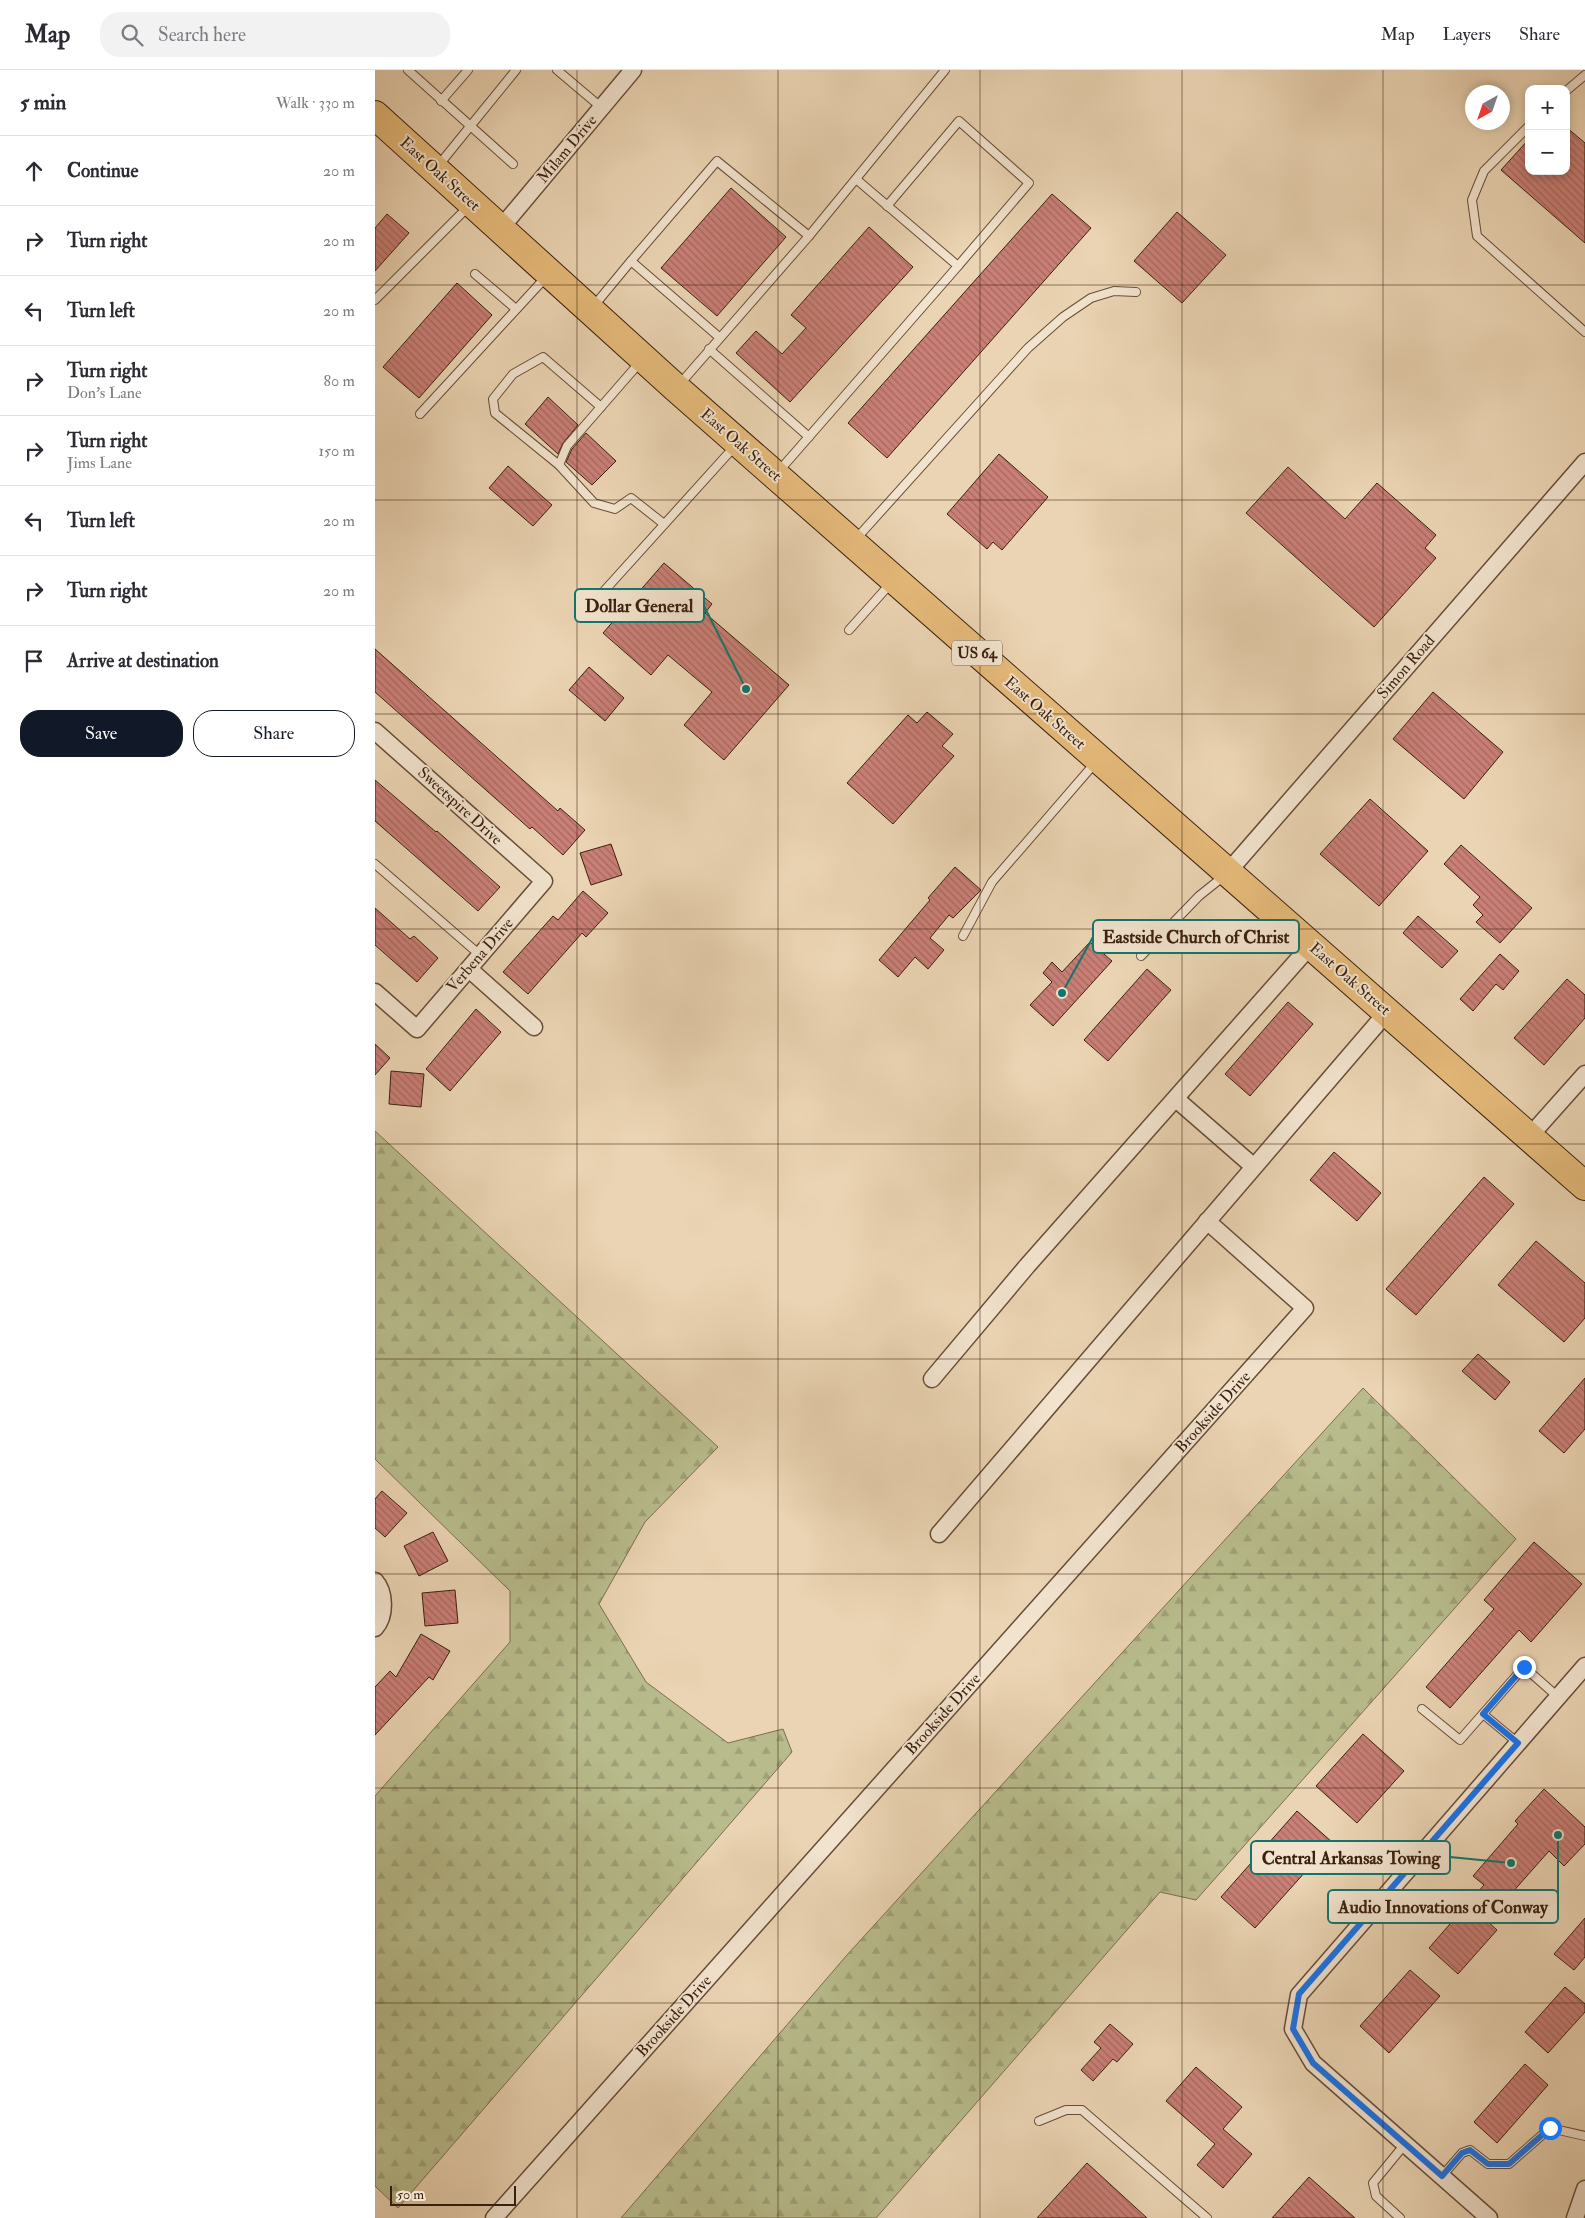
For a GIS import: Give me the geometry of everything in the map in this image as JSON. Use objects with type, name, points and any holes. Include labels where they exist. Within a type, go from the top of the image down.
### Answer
[{"type":"highway","name":"East Oak Street","points":[[375,115],[676,388],[776,474],[1227,873],[1388,1011],[1585,1186]]},
{"type":"street","name":"Milam Drive","points":[[500,229],[633,70]]},
{"type":"street","name":"Simon Road","points":[[1227,873],[1585,462]]},
{"type":"street","name":"Sweetspire Drive","points":[[375,731],[544,881]]},
{"type":"street","name":"Verbena Drive","points":[[375,992],[417,1029],[544,881]]},
{"type":"street","points":[[933,1379],[1027,1266],[1311,945]]},
{"type":"street","points":[[469,969],[534,1027]]},
{"type":"street","points":[[939,1534],[1388,1011]]},
{"type":"street","points":[[1529,1137],[1584,1078]]},
{"type":"street","points":[[1176,1099],[1253,1166]]},
{"type":"street","name":"Brookside Drive","points":[[494,2218],[1305,1308],[1207,1221]]},
{"type":"street","points":[[375,1581],[380,1586],[383,1607],[378,1625],[375,1628]]},
{"type":"street","points":[[1489,2218],[1313,2063],[1293,2029],[1299,1994],[1585,1666]]},
{"type":"street","points":[[1575,2218],[1585,2189]]},
{"type":"lane","points":[[408,70],[513,164]]},
{"type":"lane","points":[[441,100],[468,70]]},
{"type":"lane","points":[[435,170],[516,70]]},
{"type":"lane","points":[[557,70],[602,108]]},
{"type":"lane","points":[[676,388],[809,236],[945,70]]},
{"type":"lane","points":[[1570,88],[1585,75]]},
{"type":"lane","points":[[776,474],[1029,183],[959,121],[887,206]]},
{"type":"lane","points":[[1525,130],[1483,171],[1472,200],[1477,236],[1585,332]]},
{"type":"lane","points":[[590,310],[717,161],[809,236]]},
{"type":"lane","points":[[856,179],[958,266]]},
{"type":"lane","points":[[375,300],[472,203]]},
{"type":"lane","points":[[631,261],[719,337]]},
{"type":"lane","points":[[420,414],[549,273]]},
{"type":"lane","points":[[475,274],[516,309]]},
{"type":"lane","points":[[853,543],[1028,348],[1063,317],[1091,298],[1114,291],[1136,292]]},
{"type":"lane","points":[[709,349],[809,437]]},
{"type":"lane","points":[[601,407],[543,356],[513,374],[493,399],[495,413],[559,465],[594,503],[615,509],[631,498],[664,524]]},
{"type":"lane","points":[[559,465],[567,446],[643,358]]},
{"type":"lane","points":[[586,611],[738,442]]},
{"type":"lane","points":[[849,630],[894,579]]},
{"type":"lane","points":[[963,936],[992,882],[1098,760]]},
{"type":"lane","points":[[375,864],[480,956]]},
{"type":"lane","points":[[1141,956],[1199,896],[1227,873]]},
{"type":"lane","points":[[1422,1709],[1460,1740],[1524,1667],[1558,1697]]},
{"type":"lane","points":[[1483,1714],[1518,1743]]},
{"type":"lane","points":[[1039,2121],[1066,2110],[1081,2110],[1207,2218]]},
{"type":"lane","points":[[1442,2176],[1462,2153],[1470,2150],[1488,2164],[1509,2164],[1550,2128],[1585,2136]]},
{"type":"lane","points":[[1400,2218],[1376,2196],[1373,2183],[1405,2144]]},
{"type":"green space","points":[[375,1131],[718,1447],[645,1522],[599,1604],[646,1682],[728,1743],[783,1729],[792,1752],[398,2208],[375,2186],[375,1796],[510,1642],[510,1591],[375,1459]]},
{"type":"green space","points":[[1363,1388],[1516,1539],[1196,1900],[1160,1892],[876,2218],[621,2218],[847,1955]]},
{"type":"building","points":[[1570,130],[1585,143],[1585,243],[1501,170],[1525,143],[1525,175],[1570,175]]},
{"type":"building","points":[[731,188],[786,237],[717,316],[661,268]]},
{"type":"building","points":[[1052,194],[1091,228],[887,458],[848,423]]},
{"type":"building","points":[[1177,212],[1226,255],[1182,303],[1134,261]]},
{"type":"building","points":[[387,214],[409,233],[375,271],[375,228]]},
{"type":"building","points":[[869,227],[913,267],[790,402],[736,353],[756,331],[782,354],[806,328],[791,315]]},
{"type":"building","points":[[457,283],[492,315],[419,398],[383,367]]},
{"type":"building","points":[[548,397],[578,425],[563,443],[558,454],[525,424]]},
{"type":"building","points":[[586,433],[616,461],[592,485],[566,462],[572,449]]},
{"type":"building","points":[[999,454],[1048,497],[1002,550],[993,542],[987,549],[947,514]]},
{"type":"building","points":[[508,466],[552,505],[533,526],[489,488]]},
{"type":"building","points":[[1288,467],[1345,519],[1377,483],[1436,535],[1425,548],[1436,558],[1374,627],[1246,513]]},
{"type":"building","points":[[664,563],[712,604],[705,613],[789,685],[724,760],[684,725],[712,692],[668,655],[651,675],[603,633]]},
{"type":"building","points":[[375,649],[558,811],[560,808],[585,830],[563,855],[532,827],[530,829],[375,692]]},
{"type":"building","points":[[589,667],[624,698],[605,721],[569,690]]},
{"type":"building","points":[[1433,692],[1503,752],[1464,799],[1393,739]]},
{"type":"building","points":[[927,712],[953,734],[942,746],[954,756],[893,824],[847,783],[908,715],[917,723]]},
{"type":"building","points":[[375,780],[437,831],[500,887],[478,911],[375,821]]},
{"type":"building","points":[[1370,799],[1428,851],[1379,906],[1320,854]]},
{"type":"building","points":[[611,844],[622,875],[591,885],[580,853]]},
{"type":"building","points":[[1461,845],[1532,908],[1500,943],[1476,922],[1483,915],[1473,905],[1480,897],[1444,864]]},
{"type":"building","points":[[955,867],[981,890],[953,918],[949,915],[930,938],[944,950],[928,969],[915,957],[898,977],[879,960],[930,900],[928,898]]},
{"type":"building","points":[[583,891],[608,913],[586,937],[582,933],[528,994],[503,972],[553,916],[558,920]]},
{"type":"building","points":[[375,908],[410,939],[414,936],[438,958],[417,982],[375,945]]},
{"type":"building","points":[[1418,916],[1458,951],[1442,968],[1403,933]]},
{"type":"building","points":[[1090,942],[1112,961],[1053,1026],[1030,1005],[1052,982],[1043,973],[1052,962],[1062,972]]},
{"type":"building","points":[[1500,954],[1519,971],[1503,990],[1496,984],[1473,1011],[1460,999]]},
{"type":"building","points":[[1147,969],[1171,990],[1108,1061],[1084,1040]]},
{"type":"building","points":[[1567,979],[1585,995],[1585,1018],[1544,1065],[1514,1038]]},
{"type":"building","points":[[1288,1002],[1313,1024],[1250,1096],[1225,1074]]},
{"type":"building","points":[[476,1009],[501,1032],[450,1091],[426,1069]]},
{"type":"building","points":[[375,1044],[390,1058],[375,1075]]},
{"type":"building","points":[[391,1071],[424,1074],[421,1107],[389,1104]]},
{"type":"building","points":[[1334,1152],[1381,1193],[1357,1221],[1310,1180]]},
{"type":"building","points":[[1484,1177],[1514,1204],[1416,1315],[1386,1289]]},
{"type":"building","points":[[1536,1241],[1585,1283],[1585,1318],[1564,1342],[1498,1285]]},
{"type":"building","points":[[1478,1354],[1510,1382],[1495,1400],[1462,1371]]},
{"type":"building","points":[[1585,1378],[1585,1429],[1564,1453],[1539,1431]]},
{"type":"building","points":[[382,1491],[407,1513],[385,1537],[375,1528],[375,1499]]},
{"type":"building","points":[[433,1532],[448,1561],[419,1576],[404,1546]]},
{"type":"building","points":[[1534,1542],[1582,1584],[1531,1642],[1519,1630],[1450,1708],[1426,1687],[1494,1609],[1484,1600]]},
{"type":"building","points":[[455,1590],[458,1623],[425,1626],[422,1593]]},
{"type":"building","points":[[421,1634],[450,1651],[433,1680],[429,1677],[375,1735],[375,1687],[390,1671],[396,1677]]},
{"type":"building","points":[[1363,1734],[1404,1771],[1357,1823],[1316,1786]]},
{"type":"building","points":[[1544,1789],[1585,1827],[1585,1844],[1564,1866],[1549,1851],[1487,1921],[1497,1930],[1458,1974],[1429,1948],[1484,1885],[1473,1876],[1518,1824],[1515,1821]]},
{"type":"building","points":[[1297,1811],[1332,1842],[1255,1928],[1221,1897]]},
{"type":"building","points":[[1585,1918],[1585,1957],[1574,1970],[1554,1954]]},
{"type":"building","points":[[1410,1970],[1440,1996],[1389,2053],[1360,2026]]},
{"type":"building","points":[[1565,1987],[1585,2004],[1585,2012],[1548,2053],[1525,2032]]},
{"type":"building","points":[[1110,2024],[1133,2044],[1117,2062],[1113,2059],[1093,2081],[1081,2070],[1101,2048],[1094,2042]]},
{"type":"building","points":[[1525,2064],[1548,2085],[1497,2143],[1474,2122]]},
{"type":"building","points":[[1196,2067],[1242,2107],[1223,2129],[1252,2154],[1223,2188],[1197,2165],[1215,2144],[1166,2101]]},
{"type":"building","points":[[1087,2163],[1147,2218],[1037,2218]]},
{"type":"building","points":[[1309,2177],[1355,2218],[1272,2218]]},
{"type":"place","name":"Dollar General","points":[[746,689]]},
{"type":"place","name":"Eastside Church of Christ","points":[[1062,993]]},
{"type":"place","name":"Audio Innovations of Conway","points":[[1558,1835]]},
{"type":"place","name":"Central Arkansas Towing","points":[[1511,1863]]},
{"type":"route","points":[[1524,1667],[1483,1714],[1518,1743],[1299,1994],[1293,2029],[1313,2063],[1442,2176],[1462,2153],[1470,2150],[1488,2164],[1509,2164],[1550,2128]]}]
